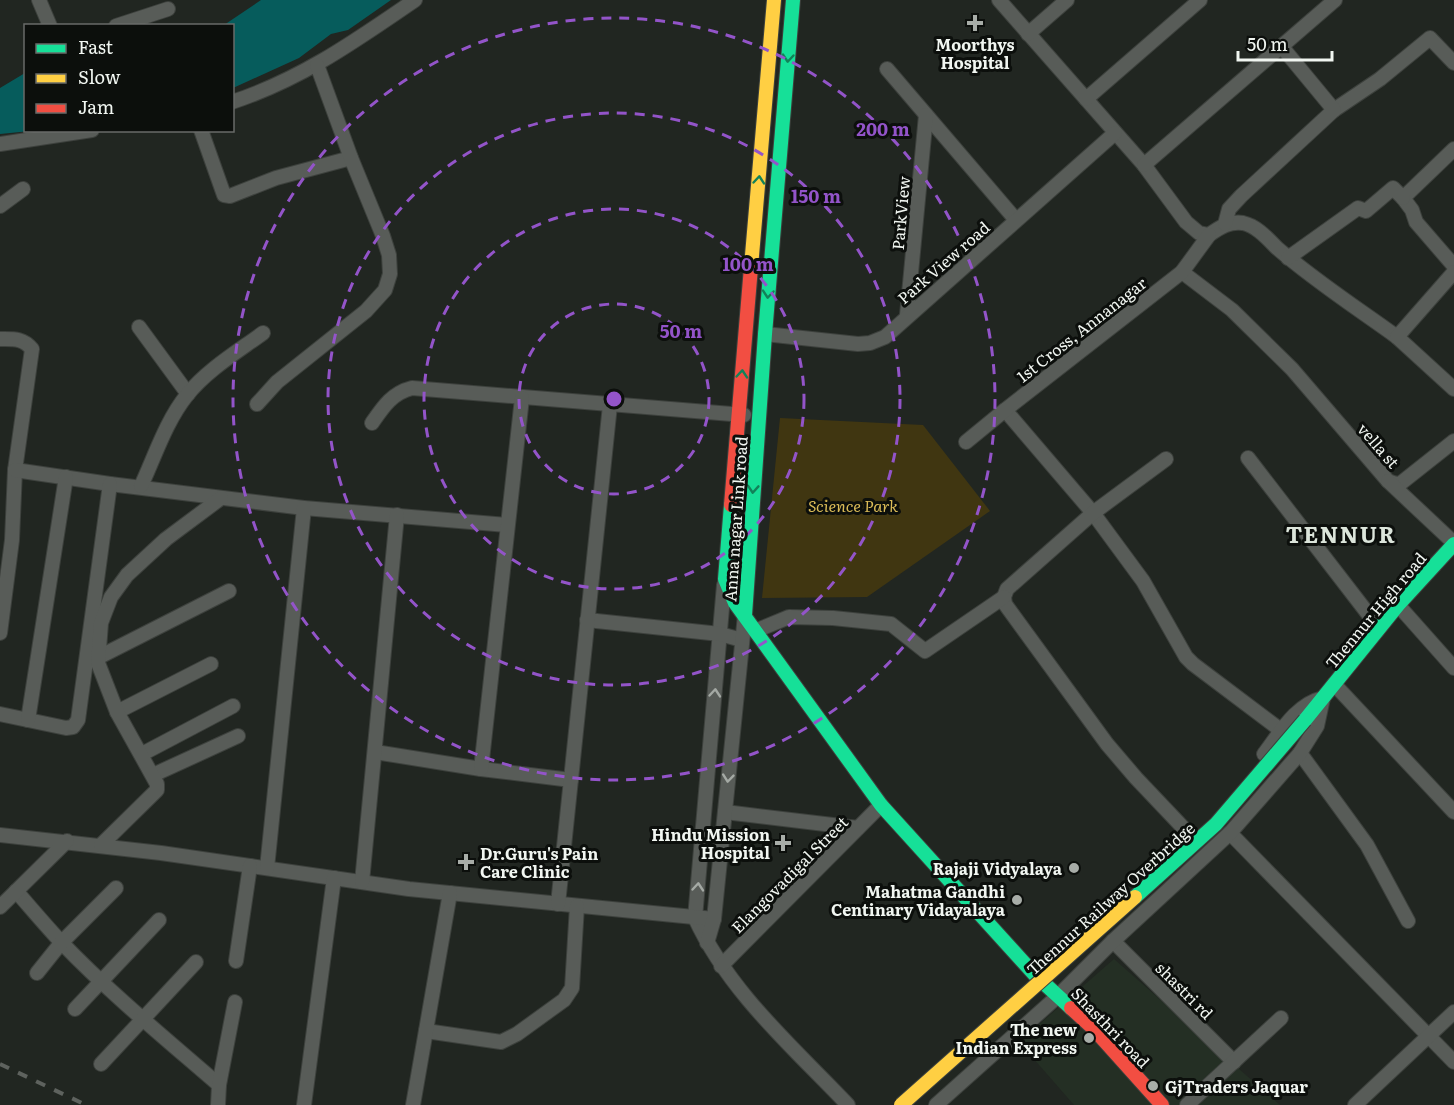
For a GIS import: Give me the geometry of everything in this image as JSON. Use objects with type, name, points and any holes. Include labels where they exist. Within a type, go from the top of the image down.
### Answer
[{"type":"main road","points":[[745,615],[735,603],[725,579],[774,0]]},
{"type":"main road","name":"Anna nagar Link road","points":[[794,0],[765,333],[745,615],[880,805],[1035,975]]},
{"type":"main road","name":"Thennur High road","points":[[1323,698],[1398,605],[1454,544]]},
{"type":"main road","name":"Thennur Railway Overbridge","points":[[901,1105],[1216,824],[1323,698]]},
{"type":"main road","name":"Shasthri road","points":[[1035,975],[1093,1028],[1162,1105]]},
{"type":"street","points":[[39,0],[49,24]]},
{"type":"street","points":[[234,101],[261,93],[317,65],[415,0]]},
{"type":"street","points":[[999,0],[1144,165],[1186,222],[1198,233],[1209,235]]},
{"type":"street","points":[[1028,34],[1067,0]]},
{"type":"street","points":[[1086,99],[1200,0]]},
{"type":"street","points":[[1144,165],[1335,0]]},
{"type":"street","points":[[122,24],[168,9]]},
{"type":"street","points":[[1453,386],[1397,337],[1288,258],[1254,228],[1243,224],[1225,224],[1229,209],[1241,196],[1334,110],[1380,79],[1430,38],[1454,63]]},
{"type":"street","points":[[1282,47],[1334,110]]},
{"type":"street","points":[[258,404],[277,382],[366,311],[385,290],[390,274],[389,255],[383,236],[317,65]]},
{"type":"street","points":[[887,69],[1016,220]]},
{"type":"street","name":"ParkView","points":[[907,315],[926,114]]},
{"type":"street","points":[[0,144],[79,132]]},
{"type":"street","points":[[202,132],[225,195],[230,196],[276,178],[351,158]]},
{"type":"street","name":"Park View road","points":[[765,333],[858,344],[870,343],[885,337],[907,315],[1115,133]]},
{"type":"street","points":[[1403,198],[1454,149]]},
{"type":"street","points":[[1288,258],[1358,208],[1366,211],[1394,188],[1412,210],[1416,222],[1454,266]]},
{"type":"street","points":[[0,206],[23,189]]},
{"type":"street","name":"1st Cross, Annanagar","points":[[966,442],[1182,272],[1209,235],[1225,224]]},
{"type":"street","name":"vella st","points":[[1182,272],[1232,310],[1292,369],[1388,481],[1401,483],[1454,441]]},
{"type":"street","points":[[1397,337],[1454,272]]},
{"type":"street","points":[[139,327],[188,394]]},
{"type":"street","points":[[141,486],[173,414],[188,394],[216,367],[262,333]]},
{"type":"street","points":[[0,339],[18,339],[26,342],[32,349],[15,470],[12,540],[0,633]]},
{"type":"street","points":[[372,423],[388,400],[412,388],[759,416]]},
{"type":"street","points":[[482,769],[522,398]]},
{"type":"street","points":[[558,904],[610,405]]},
{"type":"street","points":[[1005,410],[1093,513],[1143,581],[1186,657],[1282,731]]},
{"type":"street","points":[[1248,458],[1379,628]]},
{"type":"street","points":[[1166,459],[1093,513],[1007,589],[1004,597],[1005,604],[1107,744],[1192,837]]},
{"type":"street","points":[[15,470],[304,508],[507,525]]},
{"type":"street","points":[[28,720],[66,477]]},
{"type":"street","points":[[1388,481],[1454,544]]},
{"type":"street","points":[[0,714],[66,728],[73,727],[78,720],[110,484]]},
{"type":"street","points":[[101,845],[157,790],[157,784],[117,712],[98,663],[101,623],[111,597],[127,575],[166,539],[221,498]]},
{"type":"street","points":[[267,868],[304,508]]},
{"type":"street","points":[[362,882],[397,515]]},
{"type":"street","points":[[725,579],[695,918],[721,966],[744,996],[848,1105]]},
{"type":"street","points":[[99,657],[229,591]]},
{"type":"street","points":[[755,631],[789,617],[833,618],[891,624],[925,651],[1004,597]]},
{"type":"street","points":[[1398,605],[1454,668]]},
{"type":"street","points":[[707,943],[714,919],[745,615]]},
{"type":"street","points":[[587,620],[720,634],[742,640]]},
{"type":"street","points":[[117,712],[211,664]]},
{"type":"street","points":[[1334,684],[1454,812]]},
{"type":"street","points":[[889,1105],[1133,886],[1192,837],[1216,813],[1305,706],[1313,700],[1323,698],[1317,726],[1300,753],[1230,833],[1113,941],[1058,996],[936,1105]]},
{"type":"street","points":[[142,754],[233,706]]},
{"type":"street","points":[[153,775],[238,736]]},
{"type":"street","points":[[375,752],[571,780]]},
{"type":"street","points":[[1300,753],[1366,845],[1408,921]]},
{"type":"street","name":"Elangovadigal Street","points":[[721,966],[880,805]]},
{"type":"street","points":[[725,812],[858,828]]},
{"type":"street","points":[[1230,833],[1454,1062]]},
{"type":"street","points":[[0,835],[101,845],[450,893],[714,919]]},
{"type":"street","points":[[0,907],[67,841]]},
{"type":"street","points":[[236,961],[250,866]]},
{"type":"street","points":[[304,1105],[334,878]]},
{"type":"street","points":[[37,973],[61,943],[116,888]]},
{"type":"street","points":[[16,891],[61,943],[142,1019],[219,1085]]},
{"type":"street","points":[[413,1105],[450,893]]},
{"type":"street","points":[[426,1031],[501,1042],[517,1034],[564,1000],[572,988],[577,906]]},
{"type":"street","points":[[75,1009],[159,920]]},
{"type":"street","name":"shastri rd","points":[[1113,941],[1234,1062]]},
{"type":"street","points":[[101,1064],[196,962]]},
{"type":"street","points":[[218,1105],[219,1085],[235,1002]]},
{"type":"street","points":[[1355,1105],[1454,1012]]},
{"type":"street","points":[[1187,1105],[1281,1018]]},
{"type":"shaded area","points":[[1114,959],[1280,1105],[1074,1105],[1019,1042]]},
{"type":"green space","name":"Science Park","points":[[780,418],[923,425],[990,511],[867,597],[762,598]]},
{"type":"water","points":[[261,0],[391,0],[348,30],[331,34],[299,58],[234,88],[234,24],[225,24]]},
{"type":"water","points":[[24,74],[24,132],[0,134],[0,88]]},
{"type":"railway","points":[[0,1064],[86,1105]]},
{"type":"traffic: fast","points":[[745,615],[765,334],[793,0]]},
{"type":"traffic: fast","points":[[731,505],[725,579],[735,603],[881,805],[1035,975],[1071,1008]]},
{"type":"traffic: fast","points":[[1305,720],[1398,605],[1454,544]]},
{"type":"traffic: fast","points":[[1135,897],[1216,824],[1305,720]]},
{"type":"traffic: slow","points":[[751,267],[774,0]]},
{"type":"traffic: slow","points":[[901,1105],[1135,897]]},
{"type":"traffic: jam","points":[[731,505],[751,267]]},
{"type":"traffic: jam","points":[[1071,1008],[1093,1028],[1162,1105]]},
{"type":"place","name":"Moorthys Hospital","points":[[975,23]]},
{"type":"place","name":"Hindu Mission Hospital","points":[[783,843]]},
{"type":"place","name":"Dr.Guru's Pain Care Clinic","points":[[466,862]]},
{"type":"place","name":"Rajaji Vidyalaya","points":[[1074,868]]},
{"type":"place","name":"Mahatma Gandhi Centinary Vidayalaya","points":[[1017,900]]},
{"type":"place","name":"The new Indian Express","points":[[1089,1038]]},
{"type":"place","name":"GjTraders Jaquar","points":[[1153,1086]]},
{"type":"district","name":"TENNUR","points":[[1341,533]]}]
